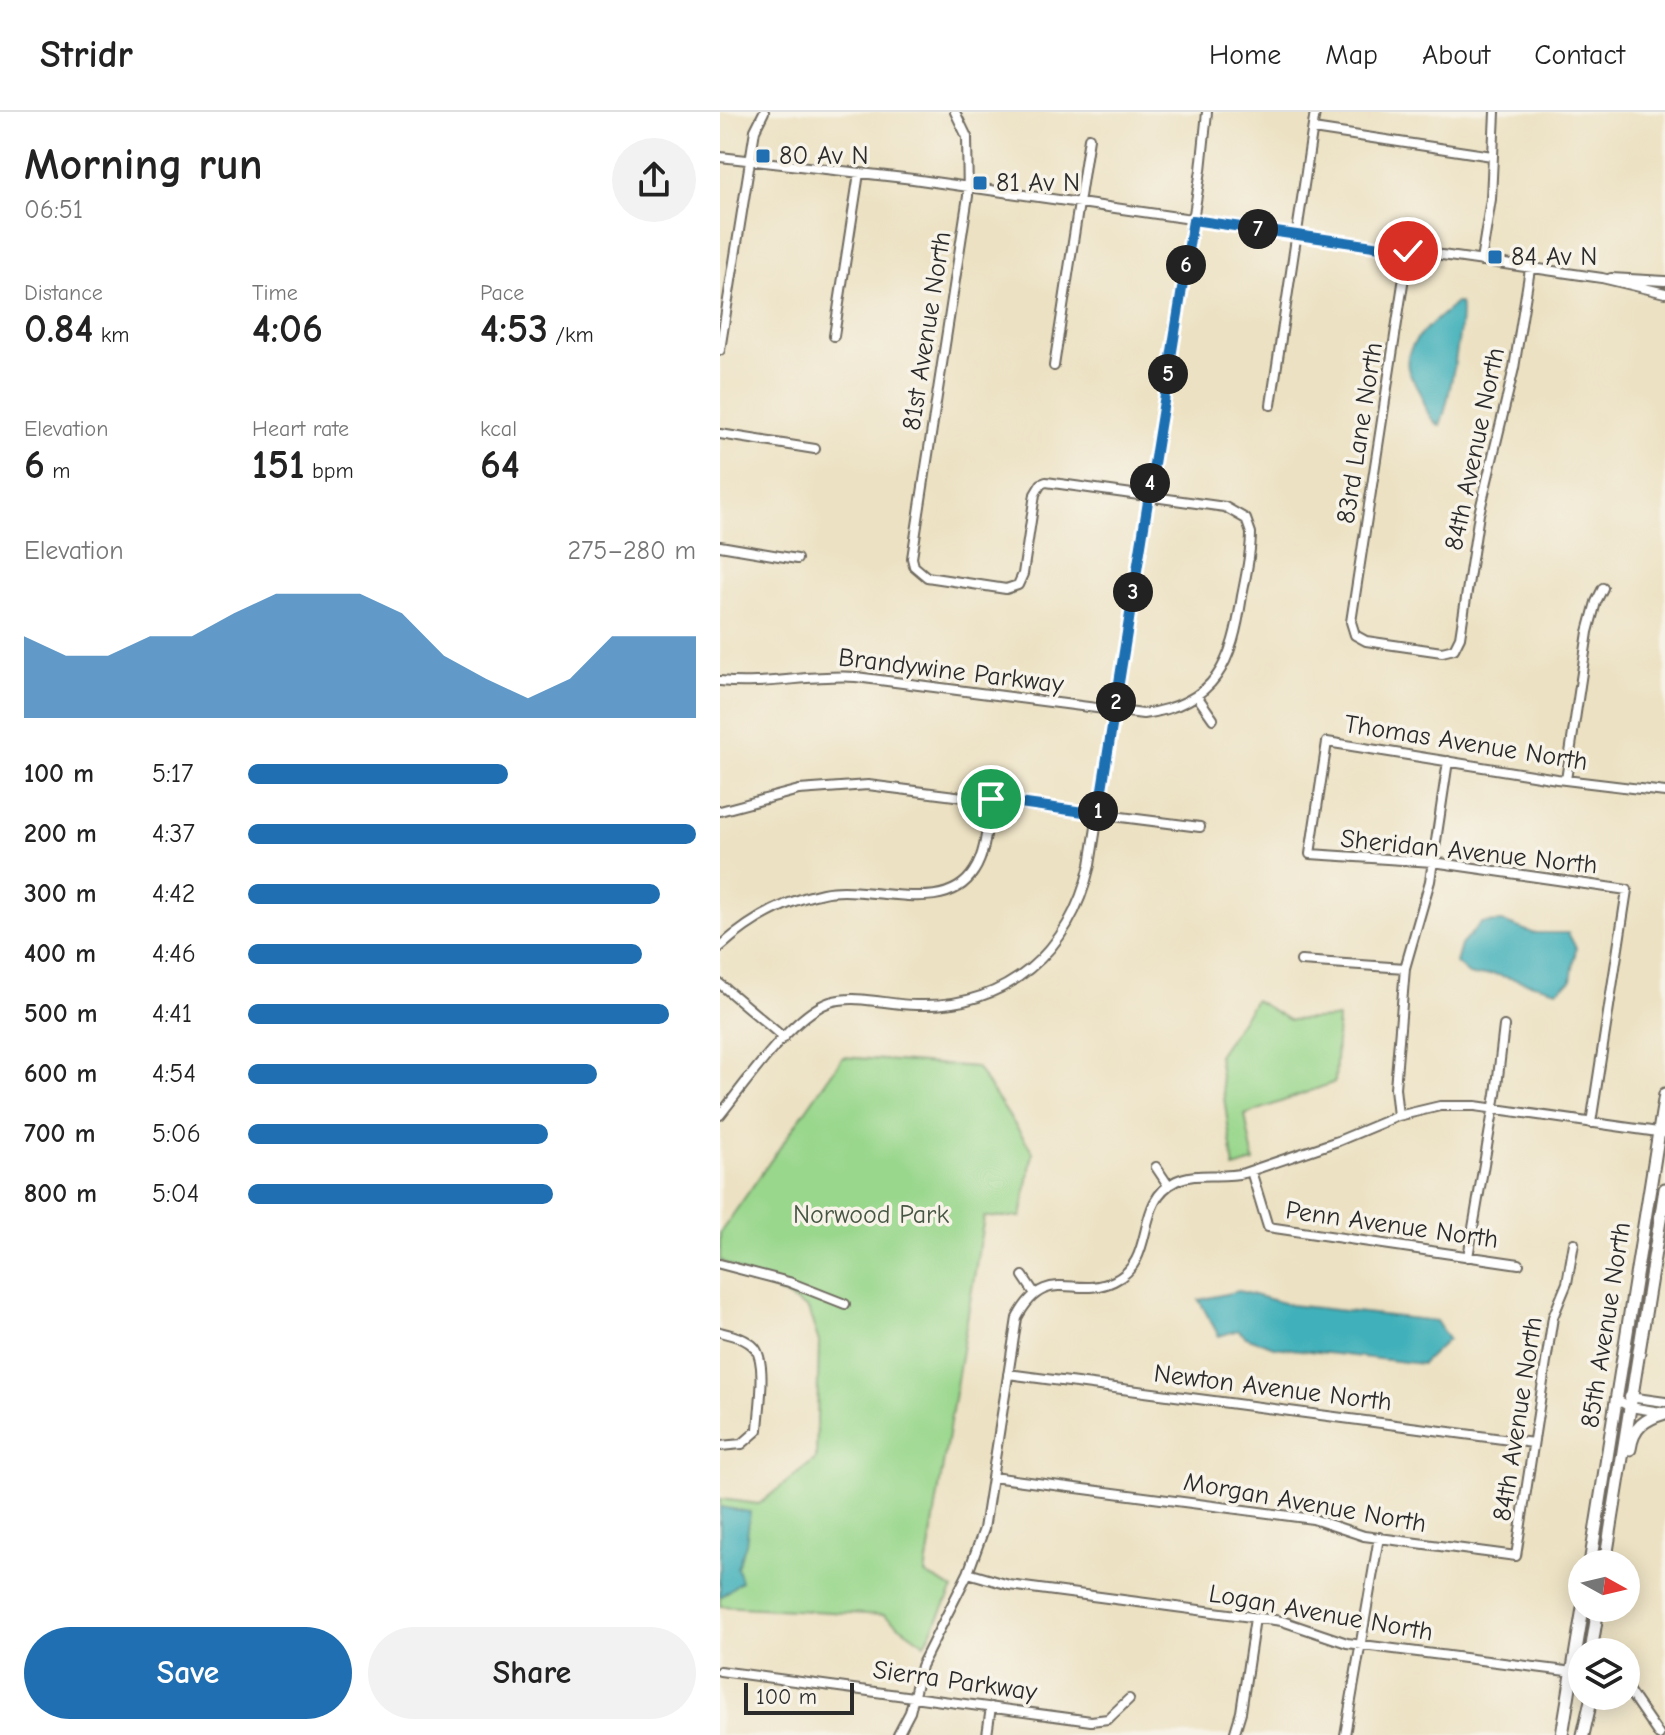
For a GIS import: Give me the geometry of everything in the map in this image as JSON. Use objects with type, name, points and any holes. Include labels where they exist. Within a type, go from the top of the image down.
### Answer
[{"type":"main road","name":"85th Avenue North","points":[[1592,1550],[1662,1133],[1665,1094]]},
{"type":"main road","name":"85th Avenue North","points":[[1607,1550],[1665,1189]]},
{"type":"main road","points":[[1609,1550],[1617,1529],[1633,1436],[1643,1422],[1665,1413]]},
{"type":"main road","points":[[1562,1735],[1568,1710]]},
{"type":"main road","points":[[1580,1735],[1583,1710]]},
{"type":"main road","points":[[1580,1735],[1588,1710]]},
{"type":"street","points":[[720,350],[755,130],[764,112]]},
{"type":"street","name":"81st Avenue North","points":[[955,112],[967,137],[969,187],[912,558],[918,572],[927,577],[1012,588],[1018,585],[1023,574],[1035,494],[1041,484],[1052,481],[1148,495]]},
{"type":"street","points":[[720,1115],[803,1017],[832,1002],[954,1004],[998,990],[1018,978],[1052,948],[1076,909],[1085,888],[1098,814],[1193,220],[1207,112]]},
{"type":"street","points":[[1271,405],[1299,235],[1315,112]]},
{"type":"street","points":[[1481,261],[1491,199],[1495,112]]},
{"type":"street","points":[[1313,129],[1492,156]]},
{"type":"street","points":[[1054,366],[1089,138]]},
{"type":"street","points":[[720,157],[969,187],[1602,278],[1665,293]]},
{"type":"street","points":[[834,336],[859,173]]},
{"type":"street","name":"83rd Lane North","points":[[1408,251],[1351,622],[1355,635],[1366,641],[1442,652],[1454,649],[1460,637]]},
{"type":"street","name":"84th Avenue North","points":[[1460,637],[1479,514],[1514,368],[1530,269]]},
{"type":"street","points":[[1602,278],[1665,281]]},
{"type":"street","points":[[720,434],[815,449]]},
{"type":"street","name":"Brandywine Parkway","points":[[720,681],[856,677],[1143,714],[1160,712],[1197,696],[1217,676],[1233,646],[1251,541],[1246,519],[1225,507],[1148,495]]},
{"type":"street","points":[[720,546],[797,559]]},
{"type":"street","points":[[1566,780],[1588,632],[1603,588]]},
{"type":"street","points":[[1197,696],[1213,719]]},
{"type":"street","name":"Thomas Avenue North","points":[[1310,854],[1327,742],[1566,780],[1665,792]]},
{"type":"street","points":[[1398,1116],[1395,1088],[1405,968],[1433,862],[1448,761]]},
{"type":"street","points":[[720,811],[799,790],[845,785],[891,787],[1200,827]]},
{"type":"street","points":[[720,947],[739,929],[777,907],[823,893],[860,890],[933,897],[956,889],[973,873],[979,862],[991,799]]},
{"type":"street","name":"Sheridan Avenue North","points":[[1310,854],[1433,862],[1627,890],[1591,1123]]},
{"type":"street","points":[[1301,961],[1405,968]]},
{"type":"street","points":[[720,984],[784,1038]]},
{"type":"street","points":[[1468,1257],[1504,1026]]},
{"type":"street","points":[[898,1735],[910,1712],[921,1666],[968,1573],[984,1529],[1015,1328],[1022,1309],[1035,1294],[1059,1284],[1099,1286],[1123,1276],[1140,1255],[1151,1206],[1168,1185],[1185,1177],[1232,1176],[1251,1171],[1398,1116],[1440,1106],[1493,1109],[1662,1133]]},
{"type":"street","points":[[1156,1167],[1168,1185]]},
{"type":"street","name":"Penn Avenue North","points":[[1251,1171],[1268,1227],[1519,1264]]},
{"type":"street","name":"84th Avenue North","points":[[1516,1556],[1553,1317],[1567,1283],[1574,1243]]},
{"type":"street","points":[[720,1264],[789,1282],[845,1304]]},
{"type":"street","points":[[1023,1276],[1035,1294]]},
{"type":"street","points":[[720,1332],[748,1342],[755,1348],[761,1368],[758,1430],[742,1444],[720,1446]]},
{"type":"street","name":"Newton Avenue North","points":[[1008,1374],[1533,1443]]},
{"type":"street","points":[[1616,1399],[1665,1413]]},
{"type":"street","points":[[1631,1402],[1665,1402]]},
{"type":"street","name":"Morgan Avenue North","points":[[992,1477],[1313,1519],[1351,1532],[1516,1556]]},
{"type":"street","points":[[1345,1735],[1379,1537]]},
{"type":"street","name":"Logan Avenue North","points":[[968,1573],[1009,1585],[1296,1624],[1321,1636],[1361,1645],[1568,1671]]},
{"type":"street","points":[[1234,1735],[1241,1712],[1255,1618]]},
{"type":"street","name":"Sierra Parkway","points":[[720,1671],[1100,1721],[1116,1714],[1129,1699]]},
{"type":"street","points":[[987,1735],[991,1707]]},
{"type":"street","points":[[1640,1707],[1659,1735]]},
{"type":"green space","points":[[1255,1000],[1289,1020],[1338,1018],[1335,1082],[1245,1115],[1254,1162],[1234,1168],[1218,1055]]},
{"type":"green space","name":"Norwood Park","points":[[843,1057],[976,1067],[1033,1152],[1021,1217],[984,1217],[925,1574],[953,1589],[925,1644],[884,1615],[720,1606],[720,1499],[759,1504],[816,1459],[819,1342],[808,1309],[720,1260],[720,1233]]},
{"type":"water","points":[[1456,303],[1460,303],[1461,312],[1458,344],[1440,426],[1428,412],[1407,361],[1422,333]]},
{"type":"water","points":[[1503,922],[1533,933],[1568,933],[1576,948],[1571,981],[1557,990],[1494,974],[1471,976],[1456,963],[1461,945],[1481,923]]},
{"type":"water","points":[[1239,1291],[1291,1305],[1436,1321],[1448,1339],[1422,1364],[1274,1347],[1246,1337],[1238,1330],[1219,1336],[1199,1300]]},
{"type":"water","points":[[720,1507],[750,1512],[746,1544],[737,1567],[741,1581],[720,1597]]},
{"type":"place","name":"80 Av N","points":[[763,156]]},
{"type":"place","name":"81 Av N","points":[[980,183]]},
{"type":"place","name":"84 Av N","points":[[1495,257]]},
{"type":"route","points":[[991,799],[1098,814],[1193,220],[1408,251]]}]
